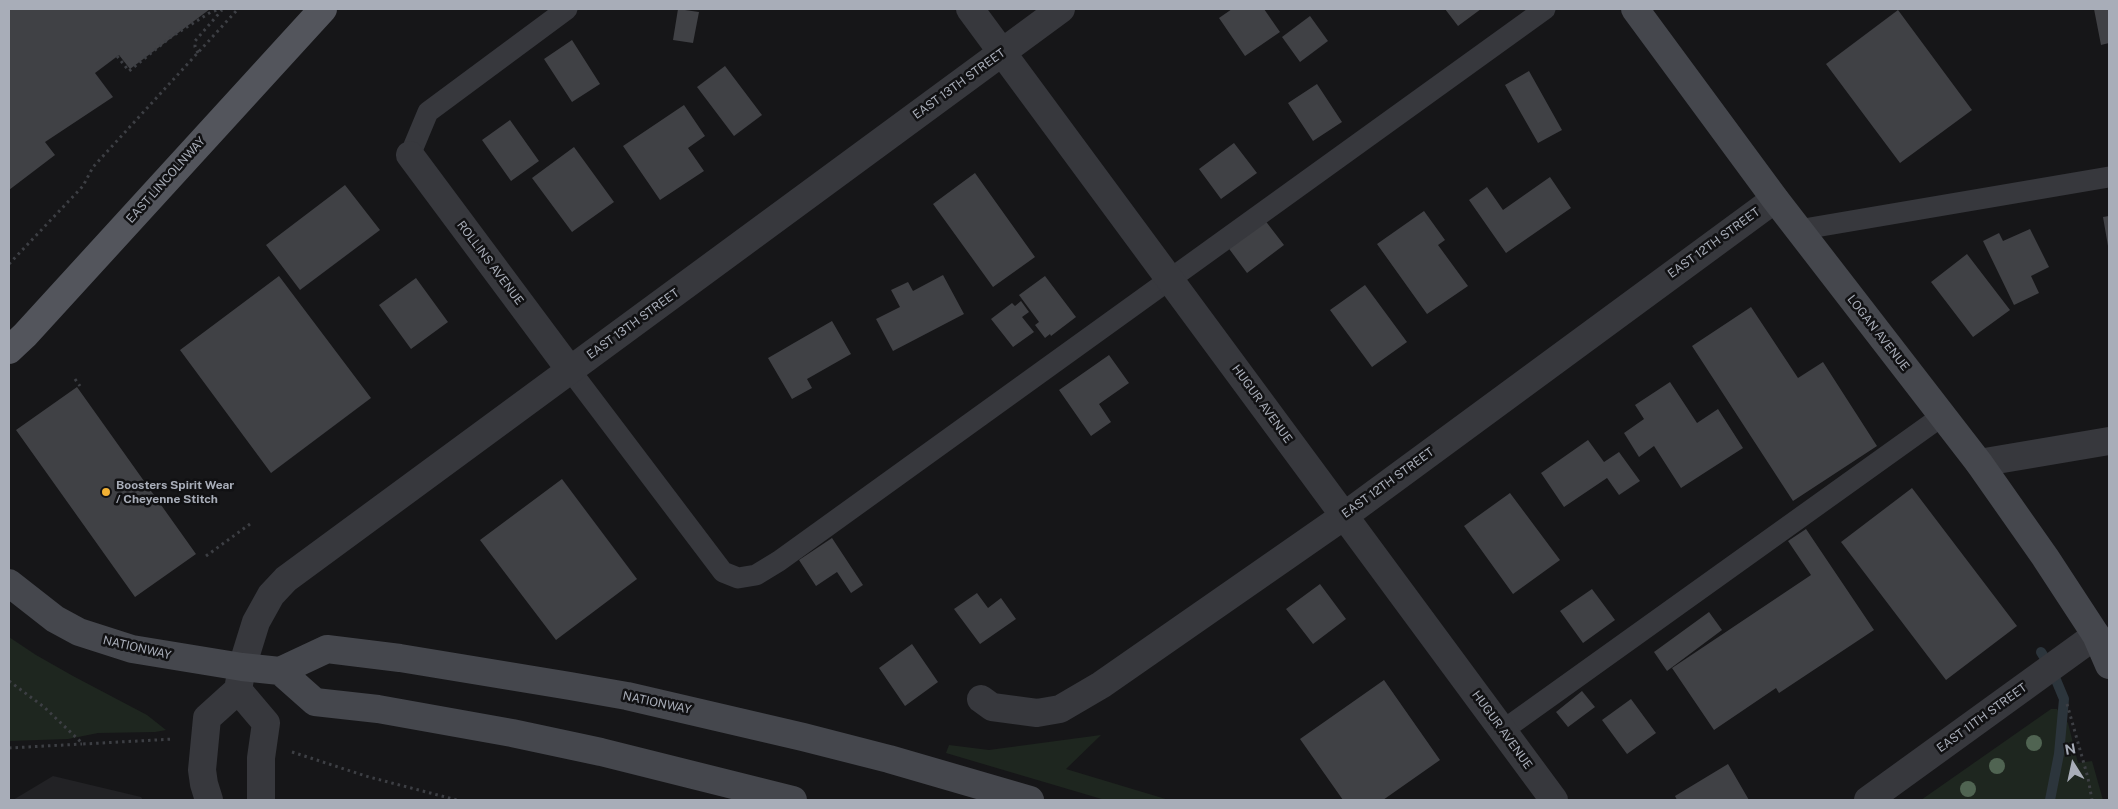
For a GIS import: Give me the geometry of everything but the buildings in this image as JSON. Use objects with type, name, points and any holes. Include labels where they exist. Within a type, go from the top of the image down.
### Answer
[{"type":"main road","name":"EAST LINCOLNWAY","points":[[9,350],[25,335],[323,9]]},
{"type":"main road","name":"LOGAN AVENUE","points":[[1635,9],[1798,230],[1979,463],[2045,557],[2096,635],[2109,665]]},
{"type":"main road","name":"NATIONWAY","points":[[9,583],[55,619],[79,632],[104,641],[163,655],[240,679],[280,671],[327,650],[419,661],[627,696],[803,736],[898,761],[1030,800]]},
{"type":"main road","points":[[280,671],[315,702],[378,709],[512,732],[793,800]]},
{"type":"street","name":"HUGUR AVENUE","points":[[970,9],[1554,800]]},
{"type":"street","name":"EAST 13TH STREET","points":[[240,679],[256,622],[271,595],[286,579],[1060,9]]},
{"type":"street","name":"ROLLINS AVENUE","points":[[410,155],[570,370]]},
{"type":"street","name":"EAST 12TH STREET","points":[[981,699],[992,707],[1036,713],[1060,709],[1101,685],[1344,516],[1775,199]]},
{"type":"street","points":[[1979,463],[2109,441]]},
{"type":"street","name":"EAST 11TH STREET","points":[[1868,800],[2096,635]]},
{"type":"street","points":[[209,800],[202,770],[207,718],[240,679],[266,723],[261,767],[261,800]]},
{"type":"lane","points":[[410,155],[428,112],[567,9]]},
{"type":"lane","points":[[570,370],[723,572],[738,578],[756,574],[779,561],[1545,9]]},
{"type":"lane","points":[[1798,230],[2109,177]]},
{"type":"lane","points":[[1502,731],[1942,416]]},
{"type":"path","points":[[198,53],[195,41],[222,9]]},
{"type":"path","points":[[117,56],[129,70],[171,38],[212,12],[222,9]]},
{"type":"path","points":[[9,264],[83,186],[93,167],[238,9]]},
{"type":"path","points":[[75,379],[80,386]]},
{"type":"path","points":[[206,556],[250,524]]},
{"type":"path","points":[[9,681],[44,706],[83,744]]},
{"type":"path","points":[[2067,704],[2072,714],[2092,800]]},
{"type":"path","points":[[9,748],[171,739]]},
{"type":"path","points":[[295,753],[369,777],[457,800]]},
{"type":"shaded area","points":[[9,637],[73,676],[147,715],[166,730],[155,732],[98,733],[68,739],[9,741]]},
{"type":"shaded area","points":[[2051,709],[2057,709],[2068,723],[2078,763],[2092,761],[2103,800],[1921,800]]},
{"type":"shaded area","points":[[1101,735],[1066,769],[1169,800],[1105,800],[946,753],[949,745],[989,750]]},
{"type":"shaded area","points":[[53,776],[141,797],[143,800],[13,800]]},
{"type":"waterway","points":[[2041,652],[2051,668],[2064,699],[2059,754],[2050,800]]},
{"type":"place","name":"Boosters Spirit Wear / Cheyenne Stitch","points":[[106,492]]}]
